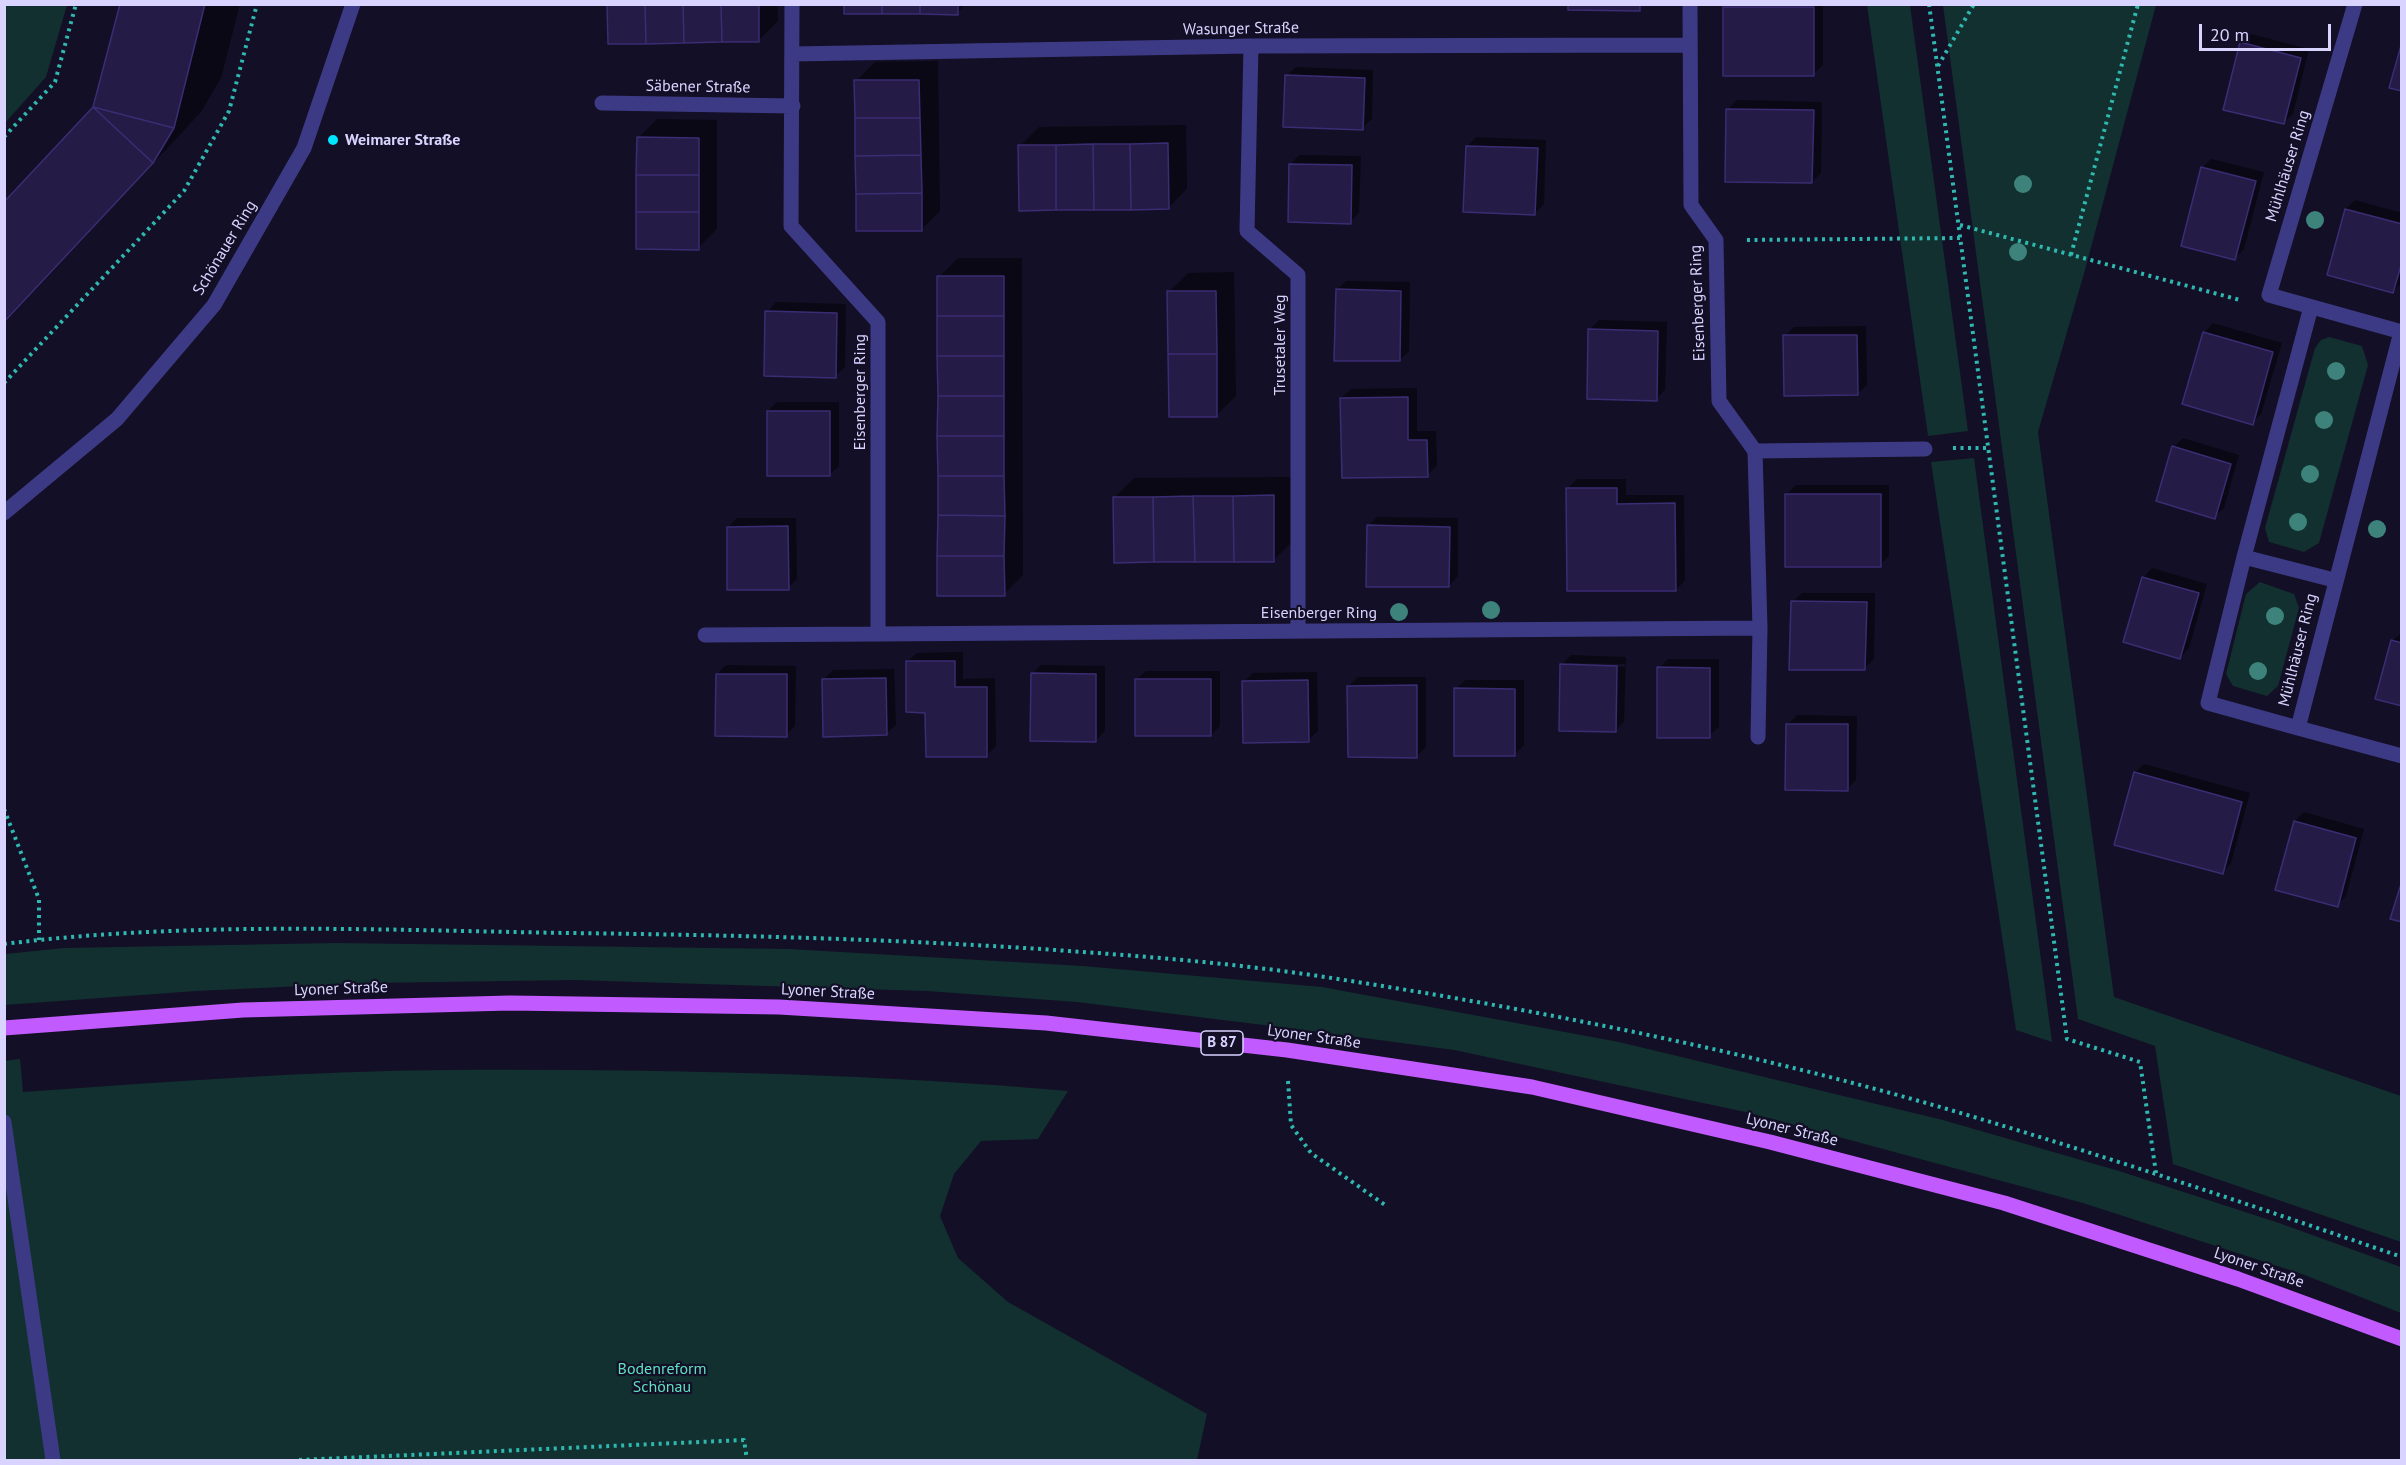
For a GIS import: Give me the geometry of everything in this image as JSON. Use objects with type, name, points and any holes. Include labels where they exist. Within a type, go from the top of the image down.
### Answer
[{"type":"main road","name":"Lyoner Straße","points":[[4,1028],[243,1010],[476,1004],[779,1007],[1046,1023],[1287,1050],[1532,1088],[1770,1142],[2004,1203],[2238,1279],[2402,1339]]},
{"type":"street","name":"Schönauer Ring","points":[[4,513],[117,418],[214,304],[304,148],[353,4]]},
{"type":"street","name":"Eisenberger Ring","points":[[792,4],[791,226],[878,322],[878,634]]},
{"type":"street","name":"Eisenberger Ring","points":[[1690,4],[1691,205],[1716,240],[1719,401],[1755,451]]},
{"type":"street","name":"Mühlhäuser Ring","points":[[2298,728],[2334,580],[2401,332],[2269,295],[2355,4]]},
{"type":"street","name":"Wasunger Straße","points":[[793,54],[1251,46],[1689,45]]},
{"type":"street","name":"Trusetaler Weg","points":[[1251,46],[1247,231],[1298,275],[1298,631]]},
{"type":"street","name":"Säbener Straße","points":[[602,103],[793,106]]},
{"type":"street","name":"Mühlhäuser Ring","points":[[2311,307],[2244,557],[2208,703],[2402,756]]},
{"type":"street","points":[[1758,738],[1760,628],[1755,451],[1925,448]]},
{"type":"street","name":"Mühlhäuser Ring","points":[[2244,557],[2334,580]]},
{"type":"street","name":"Eisenberger Ring","points":[[705,635],[1760,628]]},
{"type":"street","points":[[4,1122],[53,1461]]},
{"type":"path","points":[[4,137],[54,82],[76,4]]},
{"type":"path","points":[[4,383],[184,191],[229,111],[257,4]]},
{"type":"path","points":[[1929,4],[2067,1039],[2140,1062],[2156,1173]]},
{"type":"path","points":[[1938,67],[1974,4]]},
{"type":"path","points":[[2071,255],[2138,4]]},
{"type":"path","points":[[1960,225],[2252,303],[2269,295]]},
{"type":"path","points":[[1716,240],[1962,238]]},
{"type":"path","points":[[4,809],[39,899],[39,940]]},
{"type":"path","points":[[1287,1050],[1291,1125],[1311,1153],[1385,1205]]},
{"type":"path","points":[[299,1461],[744,1440],[747,1461]]},
{"type":"green space","points":[[5,4],[67,5],[46,77],[5,123]]},
{"type":"green space","points":[[1867,5],[1910,5],[1968,431],[1928,436]]},
{"type":"green space","points":[[1943,5],[2156,5],[2085,270],[2038,432],[2114,997],[2401,1096],[2401,1242],[2173,1164],[2155,1046],[2078,1019]]},
{"type":"green space","points":[[2329,337],[2362,346],[2368,365],[2319,543],[2304,552],[2269,542],[2265,528],[2315,348],[2321,340]]},
{"type":"green space","points":[[1974,458],[2052,1042],[2016,1030],[1931,462]]},
{"type":"green space","points":[[2260,582],[2294,594],[2299,608],[2278,686],[2267,696],[2233,686],[2226,674],[2246,594]]},
{"type":"green space","points":[[336,943],[789,949],[1083,966],[1322,987],[1619,1042],[1943,1120],[2119,1171],[2279,1223],[2401,1267],[2401,1313],[2302,1274],[2083,1203],[1750,1113],[1454,1050],[1304,1030],[1077,1002],[927,991],[575,980],[369,983],[196,991],[5,1005],[5,954],[64,948]]},
{"type":"green space","name":"Bodenreform Schönau","points":[[20,1059],[23,1092],[289,1075],[526,1070],[681,1071],[836,1076],[1068,1091],[1038,1139],[981,1141],[954,1174],[940,1216],[958,1258],[1008,1302],[1207,1414],[1197,1460],[5,1460],[4,1061]]},
{"type":"building","points":[[120,4],[205,4],[174,128],[93,107]]},
{"type":"building","points":[[607,4],[645,4],[646,44],[608,44]]},
{"type":"building","points":[[645,4],[683,4],[684,43],[646,44]]},
{"type":"building","points":[[683,4],[721,4],[722,42],[684,43]]},
{"type":"building","points":[[721,4],[759,4],[759,42],[722,42]]},
{"type":"building","points":[[844,4],[882,4],[882,14],[844,14]]},
{"type":"building","points":[[882,4],[920,4],[920,14],[882,14]]},
{"type":"building","points":[[920,4],[958,4],[958,15],[920,14]]},
{"type":"building","points":[[1568,4],[1640,4],[1640,11],[1568,10]]},
{"type":"building","points":[[1723,7],[1814,7],[1814,76],[1723,76]]},
{"type":"building","points":[[2240,42],[2301,58],[2284,124],[2223,110]]},
{"type":"building","points":[[2402,42],[2402,91],[2389,88]]},
{"type":"building","points":[[1285,75],[1365,78],[1363,130],[1283,127]]},
{"type":"building","points":[[854,80],[919,80],[920,118],[855,118]]},
{"type":"building","points":[[93,107],[174,128],[153,163]]},
{"type":"building","points":[[93,107],[153,163],[4,322],[4,202]]},
{"type":"building","points":[[1726,109],[1814,110],[1812,183],[1725,182]]},
{"type":"building","points":[[855,118],[920,118],[921,155],[855,156]]},
{"type":"building","points":[[637,137],[699,138],[699,175],[636,175]]},
{"type":"building","points":[[1168,143],[1169,209],[1131,210],[1130,144]]},
{"type":"building","points":[[1093,144],[1094,210],[1056,210],[1056,145]]},
{"type":"building","points":[[1093,144],[1130,144],[1131,210],[1094,210]]},
{"type":"building","points":[[1018,145],[1056,145],[1056,210],[1019,211]]},
{"type":"building","points":[[1466,146],[1538,148],[1535,215],[1463,212]]},
{"type":"building","points":[[921,155],[922,193],[856,194],[855,156]]},
{"type":"building","points":[[1289,164],[1352,165],[1351,224],[1288,222]]},
{"type":"building","points":[[2201,167],[2256,181],[2235,260],[2181,246]]},
{"type":"building","points":[[636,175],[699,175],[699,212],[636,212]]},
{"type":"building","points":[[922,193],[922,231],[856,231],[856,194]]},
{"type":"building","points":[[2345,209],[2402,224],[2402,262],[2393,293],[2327,275]]},
{"type":"building","points":[[636,212],[699,212],[699,250],[636,249]]},
{"type":"building","points":[[937,276],[1004,276],[1004,316],[937,316]]},
{"type":"building","points":[[1336,289],[1401,291],[1400,361],[1334,361]]},
{"type":"building","points":[[1167,291],[1216,291],[1217,354],[1168,354]]},
{"type":"building","points":[[765,311],[837,313],[836,378],[764,376]]},
{"type":"building","points":[[937,316],[1004,316],[1004,356],[937,356]]},
{"type":"building","points":[[1588,329],[1658,331],[1657,401],[1587,399]]},
{"type":"building","points":[[2203,332],[2273,352],[2253,425],[2182,404]]},
{"type":"building","points":[[1783,335],[1857,335],[1858,395],[1784,396]]},
{"type":"building","points":[[1168,354],[1217,354],[1217,417],[1169,417]]},
{"type":"building","points":[[937,356],[1004,356],[1004,396],[938,396]]},
{"type":"building","points":[[938,396],[1004,396],[1004,436],[937,436]]},
{"type":"building","points":[[1408,397],[1408,440],[1427,440],[1428,477],[1342,478],[1340,398]]},
{"type":"building","points":[[767,411],[830,411],[830,476],[767,476]]},
{"type":"building","points":[[937,436],[1004,436],[1004,476],[938,476]]},
{"type":"building","points":[[2172,446],[2231,464],[2215,519],[2156,501]]},
{"type":"building","points":[[938,476],[1004,476],[1005,516],[938,515]]},
{"type":"building","points":[[1566,488],[1617,488],[1617,504],[1675,503],[1676,591],[1567,591]]},
{"type":"building","points":[[1785,494],[1881,494],[1881,567],[1785,567]]},
{"type":"building","points":[[1274,495],[1274,562],[1234,562],[1233,496]]},
{"type":"building","points":[[1193,496],[1233,496],[1234,562],[1195,562]]},
{"type":"building","points":[[1193,496],[1195,562],[1154,562],[1153,497]]},
{"type":"building","points":[[1113,497],[1153,497],[1154,562],[1114,563]]},
{"type":"building","points":[[938,515],[1005,516],[1004,556],[937,556]]},
{"type":"building","points":[[1367,525],[1450,527],[1449,587],[1366,587]]},
{"type":"building","points":[[788,526],[789,590],[727,590],[727,527]]},
{"type":"building","points":[[937,556],[1004,556],[1005,596],[937,596]]},
{"type":"building","points":[[2142,577],[2199,593],[2180,659],[2123,642]]},
{"type":"building","points":[[1791,601],[1867,602],[1865,670],[1789,670]]},
{"type":"building","points":[[2391,640],[2402,643],[2402,706],[2375,699]]},
{"type":"building","points":[[906,661],[955,661],[955,687],[987,687],[987,757],[926,757],[925,713],[906,712]]},
{"type":"building","points":[[1560,664],[1617,666],[1616,732],[1559,731]]},
{"type":"building","points":[[1657,667],[1710,668],[1710,738],[1657,738]]},
{"type":"building","points":[[1031,673],[1096,674],[1096,742],[1030,741]]},
{"type":"building","points":[[716,674],[787,674],[787,737],[715,736]]},
{"type":"building","points":[[886,678],[887,735],[823,737],[822,679]]},
{"type":"building","points":[[1135,679],[1211,679],[1211,736],[1135,736]]},
{"type":"building","points":[[1308,680],[1309,742],[1243,743],[1242,681]]},
{"type":"building","points":[[1417,685],[1417,758],[1348,757],[1347,686]]},
{"type":"building","points":[[1454,688],[1515,689],[1515,756],[1454,756]]},
{"type":"building","points":[[1786,724],[1848,724],[1848,791],[1785,790]]},
{"type":"building","points":[[2134,772],[2242,802],[2223,874],[2114,845]]},
{"type":"building","points":[[2294,821],[2356,838],[2338,907],[2275,890]]},
{"type":"building","points":[[2402,881],[2402,922],[2390,919]]},
{"type":"place","name":"Weimarer Straße","points":[[333,140]]}]
